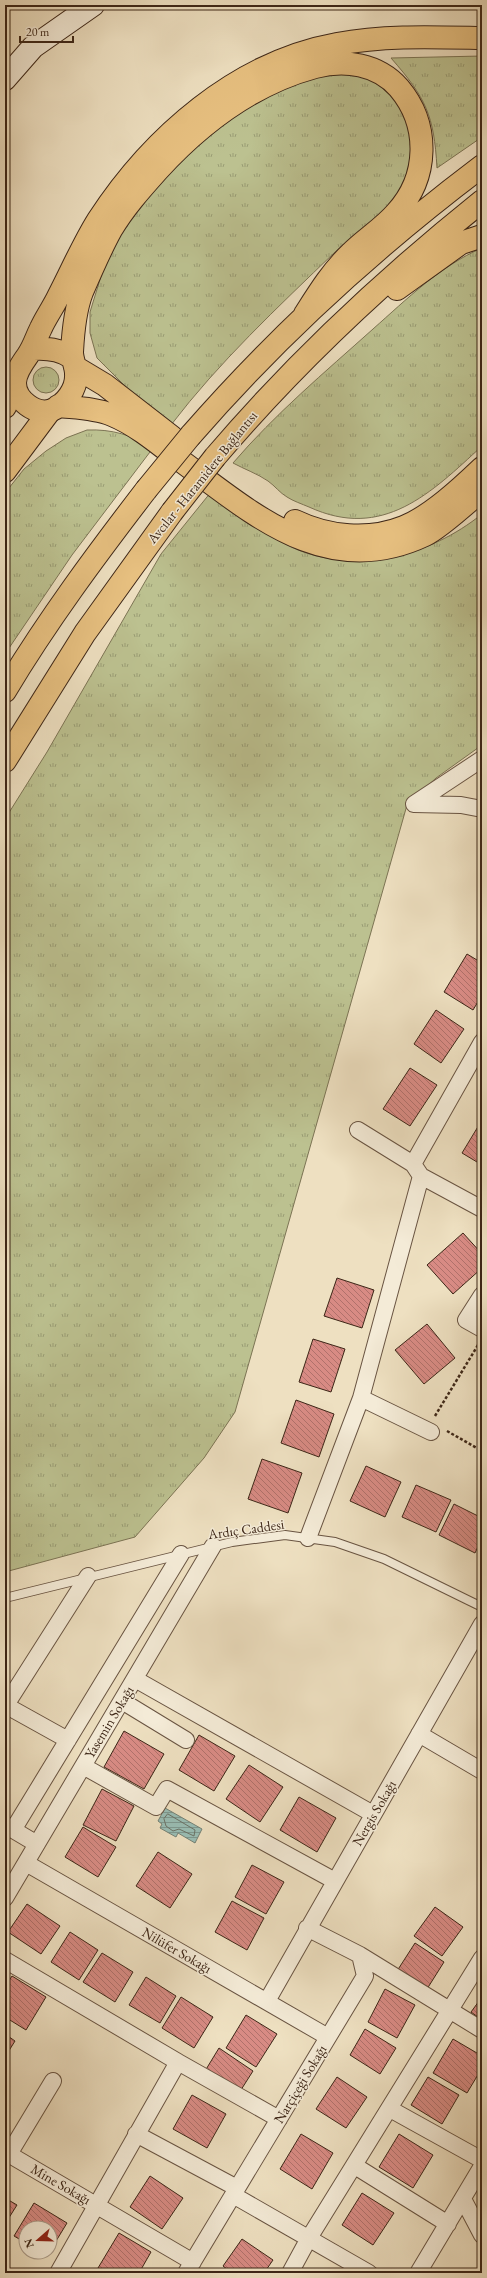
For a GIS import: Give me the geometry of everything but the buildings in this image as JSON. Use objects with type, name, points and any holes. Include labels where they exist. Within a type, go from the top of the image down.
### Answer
[{"type":"main road","points":[[5,79],[33,47],[93,5]]},
{"type":"main road","points":[[5,407],[17,375],[33,349],[41,328],[96,223],[116,194],[164,140],[212,99],[267,67],[307,51],[335,44],[414,36],[482,38]]},
{"type":"main road","points":[[5,471],[15,455],[54,409],[71,394],[77,377],[73,362],[80,299],[92,268],[111,230],[134,197],[169,159],[207,123],[256,90],[287,76],[322,65],[340,63],[360,65],[381,72],[393,81],[414,110],[420,129],[423,156],[418,179],[396,213],[350,254],[325,281],[305,314]]},
{"type":"main road","points":[[5,691],[23,661],[97,555],[146,490],[226,395],[305,314],[340,282],[482,166]]},
{"type":"main road","name":"Avcılar - Haramidere Bağlantısı","points":[[5,761],[85,633],[133,563],[215,456],[267,398],[356,312],[409,262],[482,201]]},
{"type":"main road","points":[[356,312],[372,305],[392,292],[461,243],[482,236]]},
{"type":"main road","points":[[33,349],[64,352],[73,362],[255,498],[308,527],[354,536],[380,533],[405,527],[430,512],[482,468]]},
{"type":"main road","points":[[14,384],[23,401],[30,407],[95,410],[112,416],[157,443],[260,518],[306,542],[328,548],[363,550],[396,546],[419,538],[426,535],[482,490]]},
{"type":"street","points":[[482,759],[414,804],[460,805],[482,810]]},
{"type":"street","points":[[308,1538],[361,1398],[417,1170],[482,1042]]},
{"type":"street","points":[[358,1130],[417,1170],[482,1209]]},
{"type":"street","points":[[480,1336],[466,1320],[482,1295]]},
{"type":"street","points":[[361,1398],[435,1427]]},
{"type":"street","name":"Yasemin Sokağı","points":[[5,1898],[214,1546]]},
{"type":"street","name":"Yasemin Sokağı","points":[[9,1827],[68,1740],[180,1554]]},
{"type":"street","points":[[68,1740],[5,1705],[88,1576]]},
{"type":"street","name":"Nergis Sokağı","points":[[266,2001],[482,1624]]},
{"type":"street","points":[[135,1679],[373,1814]]},
{"type":"street","points":[[122,1701],[186,1740]]},
{"type":"street","points":[[419,1734],[482,1771]]},
{"type":"street","points":[[83,1766],[156,1808],[167,1789],[335,1881]]},
{"type":"street","points":[[9,1827],[37,1844]]},
{"type":"street","name":"Nilüfer Sokağı","points":[[26,1863],[328,2037]]},
{"type":"street","points":[[307,1928],[360,1955],[482,2030]]},
{"type":"street","name":"Narçiçeği Sokağı","points":[[96,2205],[190,2268],[365,1976],[360,1955]]},
{"type":"street","points":[[290,2273],[309,2238],[355,2166],[482,1958]]},
{"type":"street","points":[[5,1960],[178,2062],[279,2119]]},
{"type":"street","points":[[58,2273],[178,2062]]},
{"type":"street","points":[[7,2153],[54,2081]]},
{"type":"street","points":[[390,2109],[482,2160]]},
{"type":"street","points":[[136,2134],[369,2273]]},
{"type":"street","name":"Mine Sokağı","points":[[7,2153],[96,2205]]},
{"type":"street","points":[[355,2166],[448,2224]]},
{"type":"street","points":[[418,2273],[482,2166]]},
{"type":"street","points":[[462,2199],[482,2235]]},
{"type":"lane","name":"Ardıç Caddesi","points":[[5,1598],[88,1576],[214,1546],[285,1535],[335,1542],[384,1559],[482,1607]]},
{"type":"path","points":[[480,1336],[435,1427],[482,1451]]},
{"type":"green space","points":[[482,56],[482,137],[437,168],[436,150],[426,108],[413,85],[391,58]]},
{"type":"green space","points":[[344,73],[358,75],[374,82],[388,93],[400,107],[408,123],[413,140],[413,157],[410,174],[402,190],[395,199],[379,215],[335,252],[292,293],[229,357],[189,402],[171,425],[130,391],[97,358],[90,333],[90,312],[106,260],[133,212],[172,167],[245,103],[319,74]]},
{"type":"green space","points":[[482,248],[482,446],[463,464],[424,495],[404,507],[383,515],[360,518],[336,516],[295,501],[284,495],[264,478],[233,463],[266,427],[411,295],[452,264]]},
{"type":"green space","points":[[46,367],[55,371],[59,380],[55,389],[46,393],[37,389],[33,380],[37,371]]},
{"type":"green space","points":[[87,430],[122,434],[153,448],[72,555],[5,654],[5,493],[24,469],[46,451],[66,438]]},
{"type":"green space","points":[[211,492],[260,529],[280,542],[315,556],[341,560],[366,560],[391,557],[416,551],[461,529],[482,514],[482,745],[436,778],[407,805],[235,1412],[204,1458],[135,1537],[5,1572],[5,819],[47,752],[161,554]]},
{"type":"water","points":[[165,1808],[202,1829],[195,1843],[178,1833],[176,1837],[160,1828],[162,1824],[158,1821]]}]
